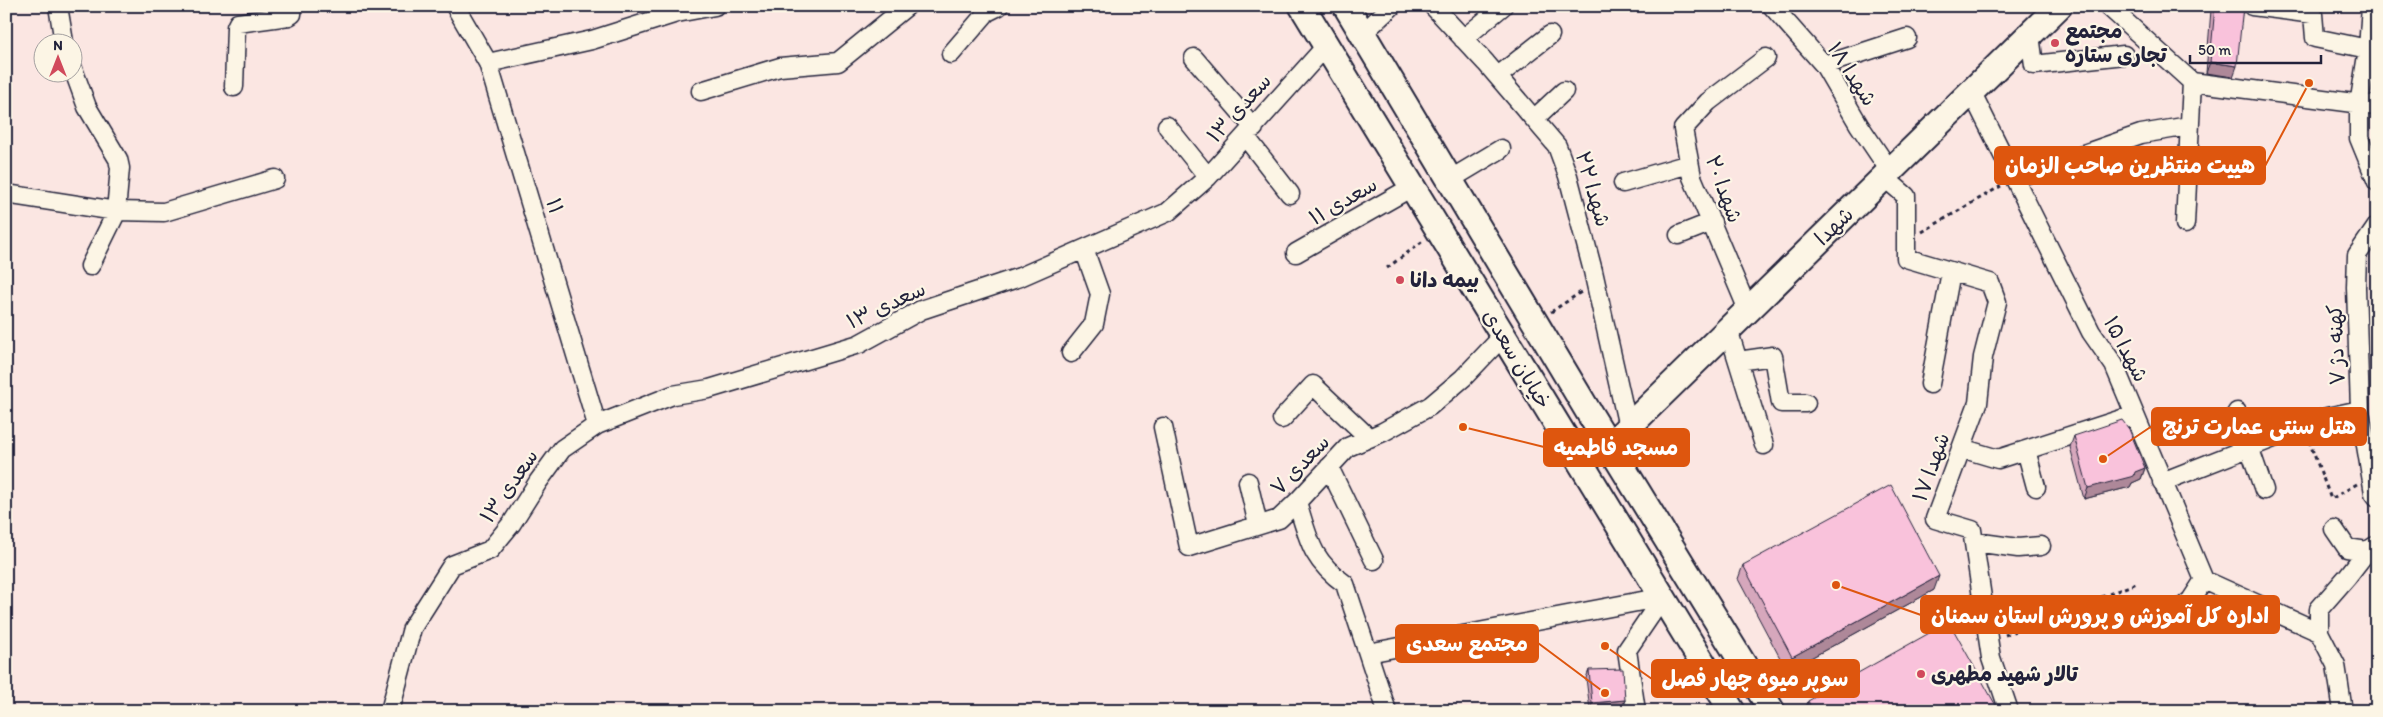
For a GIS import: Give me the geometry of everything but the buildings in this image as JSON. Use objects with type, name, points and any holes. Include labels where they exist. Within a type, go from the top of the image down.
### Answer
[{"type":"main road","name":"خیابان سعدی","points":[[1302,6],[1732,711]]},
{"type":"main road","name":"خیابان سعدی","points":[[1346,6],[1610,446],[1772,711]]},
{"type":"main road","name":"شهدا","points":[[1610,446],[2059,6]]},
{"type":"street","points":[[58,6],[62,32]]},
{"type":"street","points":[[234,87],[236,27],[238,23],[289,16],[292,14],[293,6]]},
{"type":"street","name":"۱۱","points":[[455,6],[488,64],[597,425]]},
{"type":"street","points":[[488,64],[592,40],[676,13],[715,6]]},
{"type":"street","points":[[701,91],[780,67],[838,62],[907,6]]},
{"type":"street","points":[[950,54],[987,12],[999,6]]},
{"type":"street","points":[[1362,34],[1392,6]]},
{"type":"street","name":"شهدا ۲۲","points":[[1433,6],[1498,76],[1557,146],[1568,176],[1596,282],[1628,427]]},
{"type":"street","points":[[1464,39],[1503,6]]},
{"type":"street","name":"شهدا ۱۸","points":[[1772,6],[1824,65],[1887,174]]},
{"type":"street","points":[[2108,6],[2192,82],[2359,106],[2377,106]]},
{"type":"street","points":[[2252,6],[2314,10],[2315,38],[2368,49]]},
{"type":"street","points":[[2371,6],[2368,49],[2359,106],[2359,138],[2377,182]]},
{"type":"street","points":[[1498,76],[1550,35]]},
{"type":"street","points":[[2030,35],[2034,65],[2124,55]]},
{"type":"street","points":[[1824,65],[1907,38]]},
{"type":"street","name":"سعدی ۱۳","points":[[390,711],[412,628],[452,565],[490,550],[512,523],[562,449],[597,425],[673,395],[709,389],[858,344],[920,310],[1020,277],[1168,212],[1208,177],[1326,46]]},
{"type":"street","points":[[1194,58],[1250,132],[1290,194]]},
{"type":"street","name":"شهدا ۲۰","points":[[1748,310],[1692,178],[1683,128],[1708,102],[1766,58]]},
{"type":"street","points":[[78,82],[87,107],[118,159],[120,168],[117,211],[90,266]]},
{"type":"street","points":[[2185,224],[2188,126],[2192,82]]},
{"type":"street","points":[[1534,119],[1564,91]]},
{"type":"street","name":"شهدا ۱۵","points":[[1972,92],[2091,332],[2114,365],[2204,580]]},
{"type":"street","points":[[1167,126],[1208,177]]},
{"type":"street","points":[[2015,178],[2141,134],[2188,126]]},
{"type":"street","points":[[1451,179],[1501,149]]},
{"type":"street","points":[[1623,183],[1689,164]]},
{"type":"street","name":"شهدا ۱۷","points":[[1887,174],[1906,196],[1906,258],[1990,283],[1997,302],[1983,357],[1978,403],[1936,519],[1972,530],[1975,542]]},
{"type":"street","points":[[6,194],[117,211],[164,212],[275,179]]},
{"type":"street","name":"سعدی ۱۱","points":[[1296,253],[1412,187]]},
{"type":"street","points":[[1679,235],[1712,222]]},
{"type":"street","name":"کهنه دژ ۷","points":[[2377,226],[2358,255],[2360,410],[2374,493],[2377,497]]},
{"type":"street","points":[[1071,353],[1094,324],[1100,294],[1084,249]]},
{"type":"street","points":[[1930,384],[1951,272]]},
{"type":"street","points":[[1728,329],[1764,445]]},
{"type":"street","name":"سعدی ۷","points":[[1163,427],[1189,547],[1279,519],[1348,447],[1430,406],[1463,378],[1503,336]]},
{"type":"street","points":[[1738,361],[1773,356],[1781,403],[1806,403]]},
{"type":"street","points":[[1282,419],[1313,385],[1369,438]]},
{"type":"street","points":[[2162,482],[2327,417],[2360,410]]},
{"type":"street","points":[[2237,412],[2264,490]]},
{"type":"street","points":[[1962,448],[1998,459],[2134,415]]},
{"type":"street","points":[[2026,450],[2036,487]]},
{"type":"street","points":[[1329,467],[1374,560]]},
{"type":"street","points":[[1248,482],[1258,525]]},
{"type":"street","points":[[1297,502],[1313,552],[1330,574],[1345,584],[1387,711]]},
{"type":"street","points":[[2334,530],[2347,548],[2372,548]]},
{"type":"street","points":[[2009,711],[1994,667],[1975,542],[2018,548],[2041,546]]},
{"type":"street","points":[[2343,711],[2336,665],[2319,632],[2319,609],[2372,548]]},
{"type":"street","points":[[2170,618],[2191,600],[2204,580],[2319,632]]},
{"type":"street","points":[[1368,653],[1663,597]]},
{"type":"street","points":[[1636,711],[1627,650],[1663,597]]},
{"type":"path","points":[[1907,240],[2015,178]]},
{"type":"path","points":[[1388,268],[1438,229]]},
{"type":"path","points":[[1536,322],[1596,282]]},
{"type":"path","points":[[2303,426],[2331,498],[2371,477]]},
{"type":"path","points":[[1989,641],[2137,583]]},
{"type":"place","name":"مجتمع تجاری ستاره","points":[[2055,43]]},
{"type":"place","name":"هییت منتظرین صاحب الزمان","points":[[2309,83]]},
{"type":"place","name":"بیمه دانا","points":[[1400,280]]},
{"type":"place","name":"مسجد فاطمیه","points":[[1463,427]]},
{"type":"place","name":"هتل سنتی عمارت ترنج","points":[[2103,459]]},
{"type":"place","name":"اداره کل آموزش و پرورش استان سمنان","points":[[1836,585]]},
{"type":"place","name":"سوپر میوه چهار فصل","points":[[1605,646]]},
{"type":"place","name":"تالار شهید مطهری","points":[[1921,674]]},
{"type":"place","name":"مجتمع سعدی","points":[[1605,693]]}]
